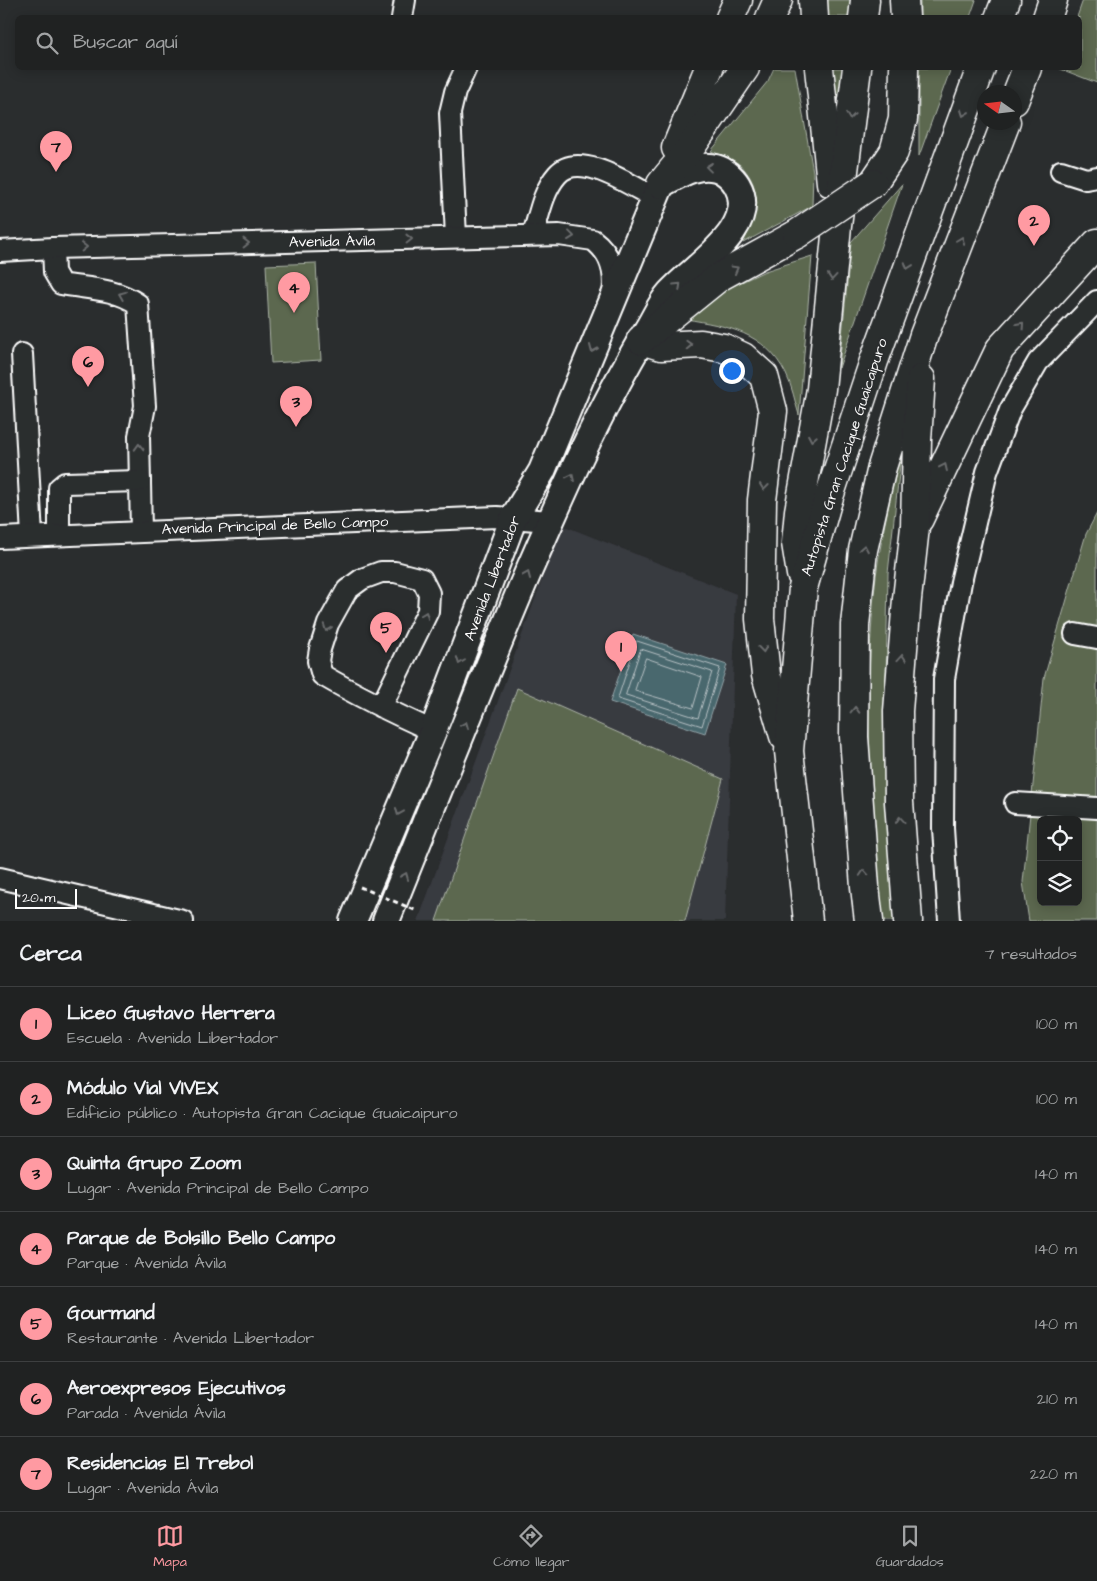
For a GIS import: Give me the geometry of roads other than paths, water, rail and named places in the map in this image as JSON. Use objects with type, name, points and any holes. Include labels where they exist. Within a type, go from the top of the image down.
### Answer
[{"type":"highway","points":[[731,15],[738,0]]},
{"type":"highway","points":[[771,15],[778,0]]},
{"type":"highway","points":[[813,0],[814,15]]},
{"type":"highway","points":[[863,15],[865,0]]},
{"type":"highway","points":[[904,0],[905,15]]},
{"type":"highway","points":[[1000,15],[1006,0]]},
{"type":"highway","points":[[1048,15],[1054,0]]},
{"type":"highway","points":[[658,191],[708,70]]},
{"type":"highway","points":[[658,191],[689,150],[744,70]]},
{"type":"highway","points":[[819,70],[837,226]]},
{"type":"highway","points":[[803,588],[796,543],[799,510],[821,389],[837,226],[857,70]]},
{"type":"highway","points":[[641,340],[719,277],[797,234],[872,183],[894,152],[903,119],[904,70]]},
{"type":"highway","name":"Autopista Gran Cacique Guaicaipuro","points":[[808,921],[789,751],[803,588],[826,506],[874,361],[980,70]]},
{"type":"highway","points":[[1020,85],[1026,70]]},
{"type":"highway","points":[[869,921],[854,737],[856,616],[863,550],[882,467],[924,335],[1003,130]]},
{"type":"highway","points":[[915,527],[1000,349],[1097,243]]},
{"type":"highway","points":[[908,921],[899,802],[898,712],[906,599],[915,527],[917,440],[924,335]]},
{"type":"highway","points":[[641,340],[661,346],[701,344],[724,348],[743,357],[764,376],[773,411],[762,500],[760,619],[766,675],[789,751]]},
{"type":"main road","name":"Avenida Libertador","points":[[353,921],[433,731],[514,517],[542,471],[658,191],[699,166],[721,169],[735,181],[742,194],[742,210],[732,233],[669,294],[641,340],[591,436],[550,521],[486,673],[386,921]]},
{"type":"street","points":[[402,15],[405,0]]},
{"type":"street","points":[[456,237],[450,113],[455,92],[465,70]]},
{"type":"street","points":[[533,235],[547,190],[558,173],[571,166],[598,168],[658,191]]},
{"type":"street","points":[[1061,171],[1086,179],[1097,177]]},
{"type":"street","name":"Avenida Ávila","points":[[0,251],[456,237],[576,236],[597,243],[612,266],[614,276],[612,304]]},
{"type":"street","points":[[53,248],[54,272],[61,284],[100,289],[123,295],[138,304],[144,406],[139,436],[141,531]]},
{"type":"street","points":[[949,921],[943,808],[944,679],[967,554],[987,472],[1010,410],[1038,362],[1097,301]]},
{"type":"street","points":[[22,354],[32,536]]},
{"type":"street","points":[[59,535],[59,488],[61,485],[65,483],[140,481]]},
{"type":"street","name":"Avenida Principal de Bello Campo","points":[[0,538],[514,517],[550,521]]},
{"type":"street","points":[[381,707],[428,611],[429,593],[422,580],[395,572],[382,572],[362,579],[347,590],[328,624],[318,662],[322,675],[381,707],[433,731]]},
{"type":"street","points":[[1075,634],[1097,638]]},
{"type":"street","points":[[1015,803],[1097,808]]},
{"type":"street","points":[[0,878],[183,921]]},
{"type":"water","points":[[633,634],[727,665],[705,733],[610,702]]},
{"type":"place","name":"Residencias El Trebol","points":[[56,172]]},
{"type":"place","name":"Módulo Vial VIVEX","points":[[1034,246]]},
{"type":"place","name":"Parque de Bolsillo Bello Campo","points":[[294,313]]},
{"type":"place","name":"Aeroexpresos Ejecutivos","points":[[88,387]]},
{"type":"place","name":"Quinta Grupo Zoom","points":[[296,427]]},
{"type":"place","name":"Gourmand","points":[[386,653]]},
{"type":"place","name":"Liceo Gustavo Herrera","points":[[621,672]]}]
